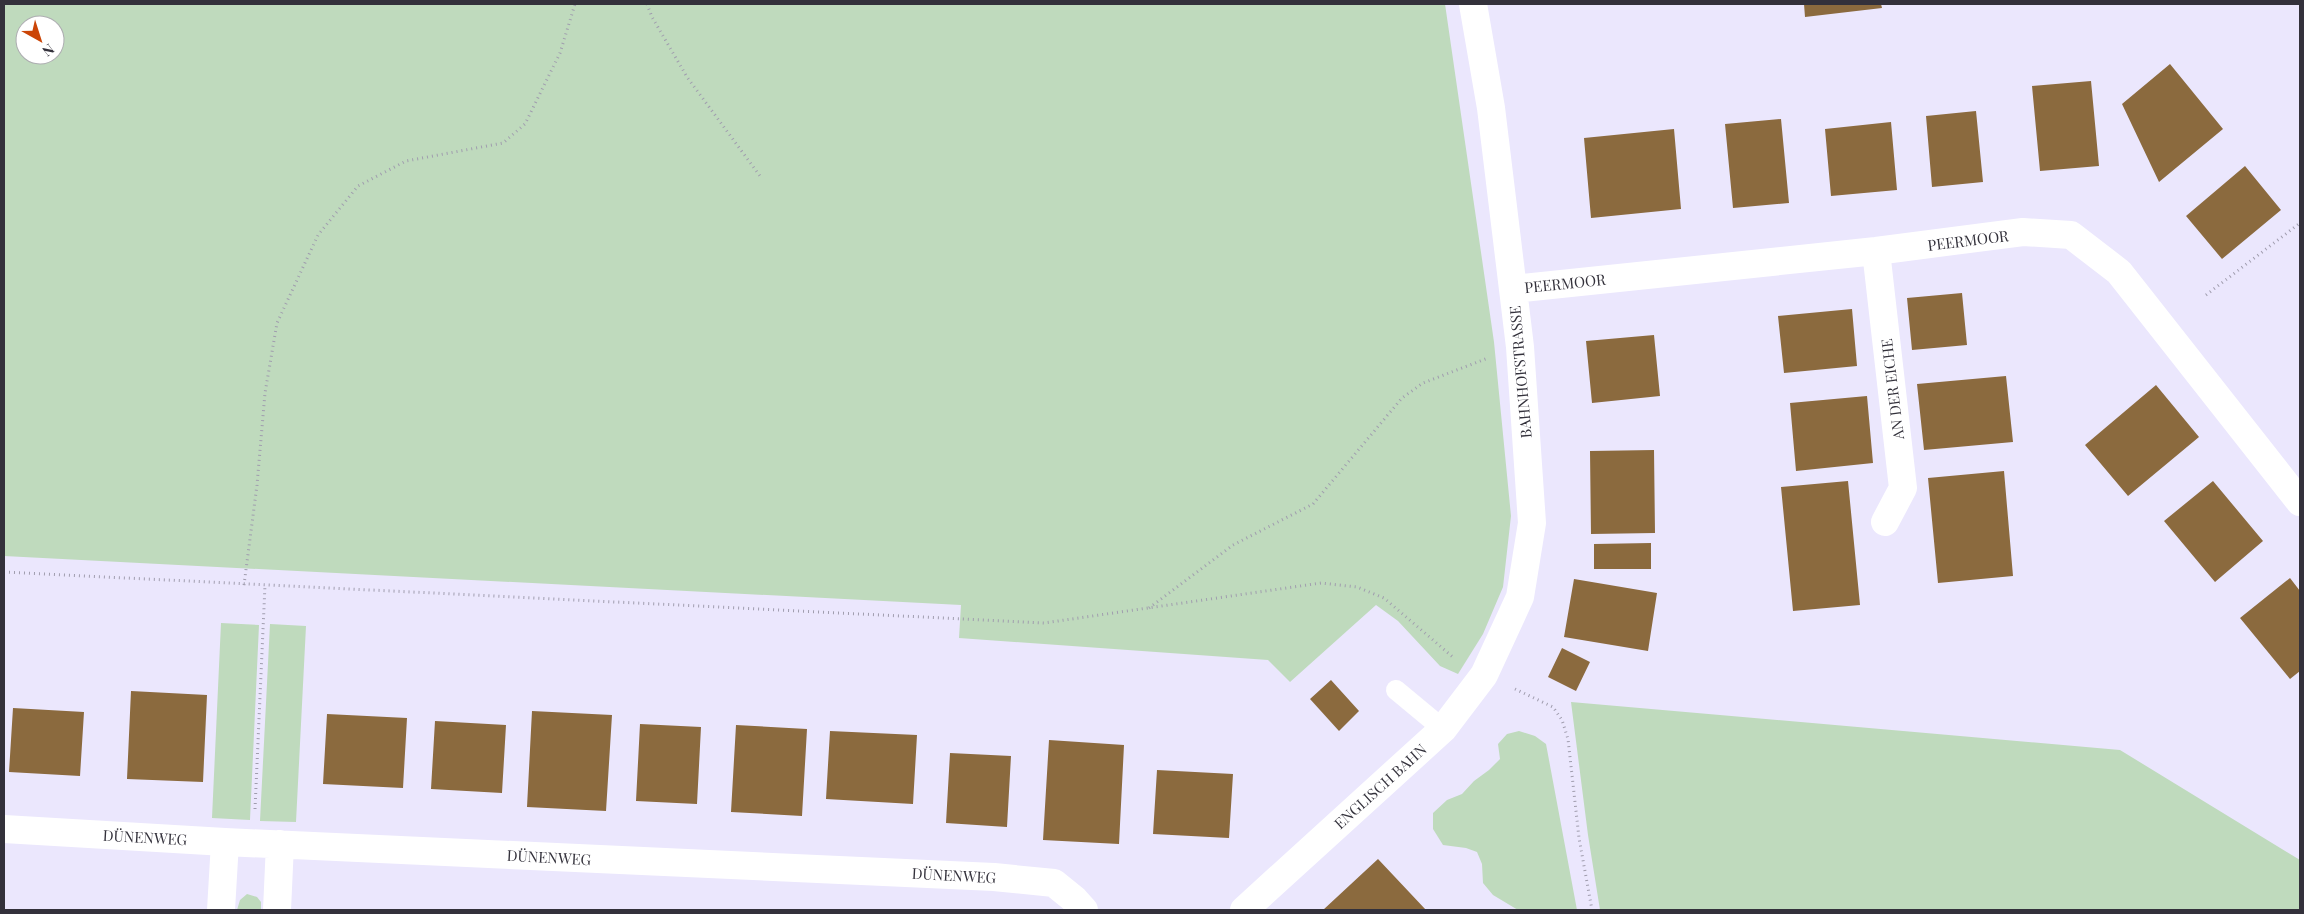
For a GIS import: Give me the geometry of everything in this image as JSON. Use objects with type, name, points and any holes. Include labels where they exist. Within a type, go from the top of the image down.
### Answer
[{"type":"street","name":"BAHNHOFSTRASSE","points":[[1473,4],[1491,108],[1514,288],[1532,523],[1520,598],[1498,647]]},
{"type":"street","name":"PEERMOOR","points":[[1514,288],[1876,252],[2023,232],[2071,235],[2119,272],[2300,502]]},
{"type":"street","name":"AN DER EICHE","points":[[1876,252],[1903,488],[1885,522]]},
{"type":"street","name":"ENGLISCH BAHN","points":[[1244,910],[1443,729],[1484,675],[1498,647]]},
{"type":"street","name":"DÜNENWEG","points":[[4,829],[225,842],[994,877],[1054,883],[1084,910]]},
{"type":"street","points":[[221,910],[225,842]]},
{"type":"street","points":[[267,844],[277,910]]},
{"type":"lane","points":[[1396,690],[1443,729]]},
{"type":"path","points":[[244,585],[257,485],[265,393],[276,323],[318,235],[358,186],[406,161],[503,143],[526,124],[560,53],[575,4]]},
{"type":"path","points":[[647,4],[687,77],[760,176]]},
{"type":"path","points":[[2206,295],[2300,223]]},
{"type":"path","points":[[1148,609],[1233,545],[1313,504],[1402,398],[1423,383],[1520,347]]},
{"type":"path","points":[[4,572],[1044,623],[1322,583],[1357,587],[1384,598],[1402,612],[1448,656],[1484,675],[1539,699],[1559,713],[1568,740],[1579,838],[1592,910]]},
{"type":"path","points":[[265,585],[267,844]]},
{"type":"green space","points":[[4,4],[1445,4],[1494,342],[1511,516],[1503,587],[1483,634],[1458,674],[1440,666],[1398,621],[1376,605],[1290,682],[1268,660],[959,638],[961,605],[4,556]]},
{"type":"green space","points":[[221,623],[259,625],[250,820],[212,818]]},
{"type":"green space","points":[[270,624],[306,626],[296,822],[260,821]]},
{"type":"green space","points":[[1571,702],[2120,750],[2300,860],[2300,910],[1600,910],[1588,835]]},
{"type":"green space","points":[[1519,731],[1535,736],[1546,744],[1577,910],[1518,910],[1493,895],[1483,883],[1482,864],[1477,852],[1466,848],[1443,845],[1433,829],[1433,813],[1447,800],[1462,794],[1474,781],[1489,770],[1500,759],[1498,744],[1507,734]]},
{"type":"green space","points":[[247,894],[257,897],[261,902],[261,910],[237,910],[240,900]]},
{"type":"building","points":[[1804,4],[1881,4],[1882,8],[1805,17]]},
{"type":"building","points":[[2170,64],[2223,129],[2159,182],[2122,104]]},
{"type":"building","points":[[2091,81],[2099,166],[2040,171],[2032,86]]},
{"type":"building","points":[[1976,111],[1983,182],[1932,187],[1926,116]]},
{"type":"building","points":[[1781,119],[1789,203],[1733,208],[1725,124]]},
{"type":"building","points":[[1891,122],[1897,190],[1831,196],[1825,129]]},
{"type":"building","points":[[1674,129],[1681,209],[1591,218],[1584,138]]},
{"type":"building","points":[[2245,166],[2281,210],[2222,259],[2186,216]]},
{"type":"building","points":[[1962,293],[1967,345],[1912,350],[1907,298]]},
{"type":"building","points":[[1852,309],[1857,366],[1784,373],[1778,316]]},
{"type":"building","points":[[1654,335],[1660,396],[1592,403],[1586,341]]},
{"type":"building","points":[[2006,376],[2013,442],[1924,450],[1917,384]]},
{"type":"building","points":[[2156,385],[2199,437],[2128,496],[2085,445]]},
{"type":"building","points":[[1867,396],[1873,463],[1796,471],[1790,403]]},
{"type":"building","points":[[1654,450],[1655,533],[1591,534],[1590,451]]},
{"type":"building","points":[[2004,471],[2013,576],[1938,583],[1928,478]]},
{"type":"building","points":[[1848,481],[1860,605],[1793,611],[1781,487]]},
{"type":"building","points":[[2213,481],[2263,541],[2215,582],[2164,521]]},
{"type":"building","points":[[1651,543],[1651,569],[1594,569],[1594,544]]},
{"type":"building","points":[[2290,578],[2300,591],[2300,671],[2290,679],[2240,618]]},
{"type":"building","points":[[1574,579],[1657,593],[1648,651],[1564,637]]},
{"type":"building","points":[[1562,648],[1590,662],[1576,691],[1548,677]]},
{"type":"building","points":[[1331,680],[1359,711],[1339,731],[1310,699]]},
{"type":"building","points":[[131,691],[207,695],[203,782],[127,779]]},
{"type":"building","points":[[13,708],[84,712],[80,776],[9,772]]},
{"type":"building","points":[[532,711],[612,715],[606,811],[527,807]]},
{"type":"building","points":[[327,714],[407,718],[403,788],[323,784]]},
{"type":"building","points":[[435,721],[506,725],[502,793],[431,789]]},
{"type":"building","points":[[640,724],[701,727],[697,804],[636,801]]},
{"type":"building","points":[[736,725],[807,729],[802,816],[731,812]]},
{"type":"building","points":[[830,731],[917,735],[913,804],[826,799]]},
{"type":"building","points":[[1049,740],[1124,745],[1119,844],[1043,840]]},
{"type":"building","points":[[950,753],[1011,756],[1007,827],[946,823]]},
{"type":"building","points":[[1157,770],[1233,774],[1229,838],[1153,834]]},
{"type":"building","points":[[1378,859],[1426,910],[1323,910]]}]
